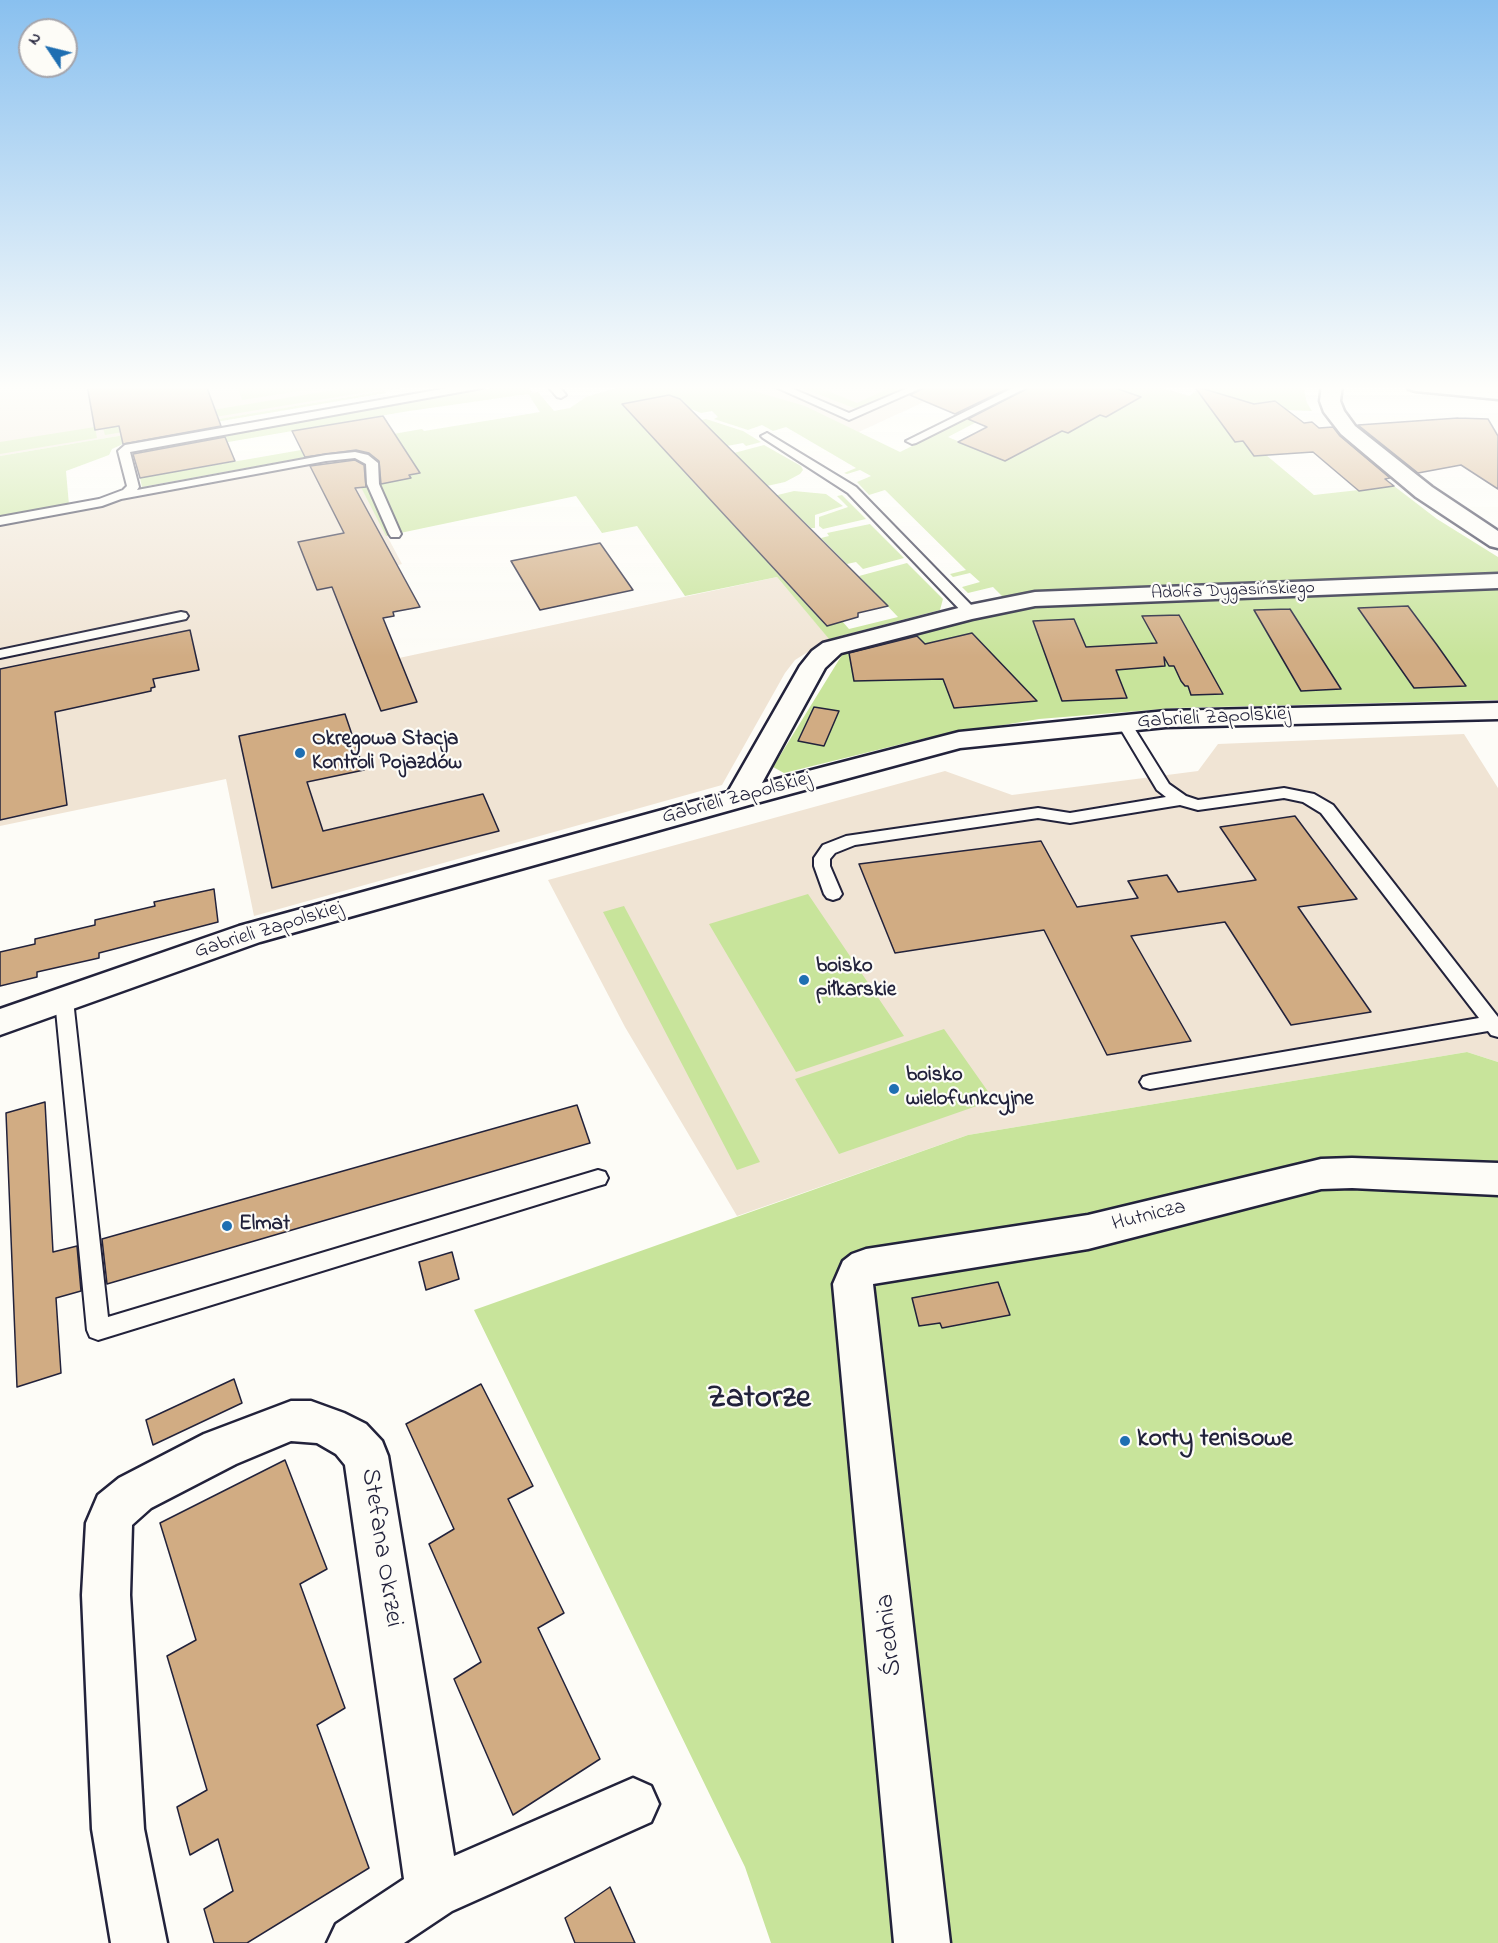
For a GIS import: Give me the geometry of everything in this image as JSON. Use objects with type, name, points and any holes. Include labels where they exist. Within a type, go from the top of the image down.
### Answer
[{"type":"street","points":[[1404,476],[1424,492],[1498,541]]},
{"type":"street","name":"Adolfa Dygasińskiego","points":[[739,798],[813,666],[826,652],[970,612],[1035,599],[1498,581]]},
{"type":"street","name":"Gabrieli Zapolskiej","points":[[0,1022],[250,934],[739,798],[959,740],[1167,718],[1498,711]]},
{"type":"street","name":"Hutnicza","points":[[857,1328],[853,1284],[857,1273],[866,1266],[1088,1232],[1321,1174],[1352,1173],[1498,1179]]},
{"type":"street","name":"Średnia","points":[[857,1328],[922,1943]]},
{"type":"street","name":"Stefana Okrzei","points":[[139,1943],[118,1829],[106,1594],[109,1523],[114,1511],[135,1494],[220,1449],[291,1421],[311,1421],[329,1427],[351,1439],[366,1456],[433,1892]]},
{"type":"street","points":[[355,1943],[433,1892],[633,1804]]},
{"type":"lane","points":[[117,497],[133,487],[130,476]]},
{"type":"lane","points":[[0,521],[231,476]]},
{"type":"lane","points":[[373,476],[373,484],[381,506],[395,534]]},
{"type":"lane","points":[[829,476],[852,490],[970,612]]},
{"type":"lane","points":[[0,654],[181,616]]},
{"type":"lane","points":[[1124,723],[1155,776],[1163,787],[1180,800],[1198,805],[1284,793],[1308,798],[1327,809],[1496,1027],[1150,1082]]},
{"type":"lane","points":[[833,894],[822,866],[822,858],[828,849],[852,840],[1038,813],[1070,818],[1180,800]]},
{"type":"lane","points":[[64,1000],[98,1330],[598,1178]]},
{"type":"shaded area","points":[[250,476],[355,476],[402,564],[391,567],[383,618],[399,658],[777,577],[833,643],[811,650],[795,660],[785,673],[722,785],[254,916],[226,779],[0,826],[0,522]]},
{"type":"shaded area","points":[[1464,734],[1498,788],[1498,1062],[1467,1052],[968,1135],[737,1216],[625,1027],[548,880],[945,771],[1012,795],[1198,771],[1218,744]]},
{"type":"green space","points":[[0,476],[66,476],[69,505],[0,518]]},
{"type":"green space","points":[[153,476],[204,476],[142,487],[140,478]]},
{"type":"green space","points":[[355,476],[687,476],[701,491],[717,488],[723,514],[826,626],[842,621],[849,629],[898,617],[859,576],[907,563],[943,599],[940,610],[829,639],[777,577],[685,596],[637,526],[602,533],[576,496],[386,536]]},
{"type":"green space","points":[[757,476],[797,476],[785,482],[767,486]]},
{"type":"green space","points":[[871,476],[1291,476],[1314,495],[1394,486],[1437,519],[1498,557],[1498,577],[1004,598],[993,587],[968,593],[962,587],[980,582],[970,573],[953,577],[950,574],[966,570],[885,490],[869,495],[857,482]]},
{"type":"green space","points":[[794,491],[826,494],[843,506],[815,515],[815,528],[811,528],[791,509],[787,510],[761,499]]},
{"type":"green space","points":[[842,495],[866,519],[823,529],[819,526],[819,517],[848,507],[837,496]]},
{"type":"green space","points":[[870,524],[904,558],[863,569],[856,562],[847,564],[821,538],[829,536],[827,533]]},
{"type":"green space","points":[[1498,589],[1498,700],[1175,708],[1039,719],[926,738],[784,773],[773,767],[845,650],[1027,606]]},
{"type":"green space","name":"boisko piłkarskie","points":[[808,894],[904,1036],[796,1072],[709,924]]},
{"type":"green space","points":[[624,906],[760,1162],[737,1170],[603,912]]},
{"type":"green space","name":"boisko wielofunkcyjne","points":[[944,1029],[994,1100],[839,1154],[795,1079]]},
{"type":"green space","points":[[1467,1052],[1498,1062],[1498,1943],[771,1943],[745,1867],[474,1310],[968,1135]]},
{"type":"building","points":[[315,476],[365,476],[366,487],[355,488],[420,607],[393,612],[394,616],[383,618],[417,702],[381,711],[332,587],[317,590],[298,542],[344,533]]},
{"type":"building","points":[[380,476],[409,476],[411,478],[381,484]]},
{"type":"building","points":[[688,476],[757,476],[888,606],[858,613],[858,617],[827,626]]},
{"type":"building","points":[[1341,476],[1387,476],[1390,478],[1385,479],[1394,486],[1359,491]]},
{"type":"building","points":[[1477,476],[1498,476],[1498,489]]},
{"type":"building","points":[[600,543],[633,590],[540,610],[511,561]]},
{"type":"building","points":[[1408,606],[1466,686],[1414,688],[1358,608]]},
{"type":"building","points":[[1290,609],[1341,689],[1301,691],[1254,610]]},
{"type":"building","points":[[1179,615],[1223,694],[1191,695],[1188,686],[1181,681],[1174,666],[1169,666],[1164,657],[1165,666],[1116,670],[1127,698],[1062,701],[1033,621],[1074,619],[1086,647],[1157,643],[1142,616]]},
{"type":"building","points":[[190,630],[199,670],[153,679],[155,687],[151,688],[151,691],[55,712],[67,805],[0,820],[0,669]]},
{"type":"building","points":[[972,633],[1037,701],[954,708],[943,679],[854,681],[849,653],[917,636],[925,644]]},
{"type":"building","points":[[814,707],[839,711],[824,746],[798,741]]},
{"type":"building","points":[[345,714],[364,770],[307,782],[323,831],[483,794],[499,831],[272,888],[239,736]]},
{"type":"building","points":[[1295,816],[1357,899],[1298,907],[1371,1012],[1291,1025],[1225,922],[1131,936],[1191,1041],[1107,1055],[1044,930],[895,953],[859,864],[1041,841],[1077,907],[1138,898],[1128,881],[1167,875],[1178,892],[1256,880],[1220,827]]},
{"type":"building","points":[[214,889],[218,922],[99,953],[99,958],[37,972],[37,977],[0,986],[0,952],[35,944],[35,939],[95,925],[95,920],[155,906],[154,902]]},
{"type":"building","points":[[45,1102],[53,1252],[77,1246],[81,1291],[56,1298],[61,1373],[17,1387],[6,1113]]},
{"type":"building","points":[[577,1105],[590,1143],[107,1284],[102,1239]]},
{"type":"building","points":[[452,1252],[459,1279],[426,1290],[419,1262]]},
{"type":"building","points":[[998,1282],[1010,1315],[942,1328],[940,1323],[919,1326],[912,1298]]},
{"type":"building","points":[[234,1379],[242,1403],[153,1445],[146,1420]]},
{"type":"building","points":[[481,1384],[533,1486],[508,1499],[564,1613],[538,1628],[600,1759],[513,1815],[454,1679],[481,1662],[429,1544],[454,1529],[406,1424]]},
{"type":"building","points":[[285,1460],[327,1569],[300,1584],[345,1708],[317,1725],[369,1868],[247,1943],[214,1943],[204,1909],[233,1891],[218,1839],[190,1855],[177,1807],[207,1790],[167,1656],[196,1640],[160,1523]]},
{"type":"building","points":[[610,1887],[635,1943],[575,1943],[565,1918]]},
{"type":"place","name":"Okręgowa Stacja Kontroli Pojazdów","points":[[300,753]]},
{"type":"place","name":"boisko piłkarskie","points":[[804,980]]},
{"type":"place","name":"boisko wielofunkcyjne","points":[[894,1089]]},
{"type":"place","name":"Elmat","points":[[227,1226]]},
{"type":"place","name":"korty tenisowe","points":[[1125,1441]]},
{"type":"district","name":"Zatorze","points":[[759,1401]]}]
